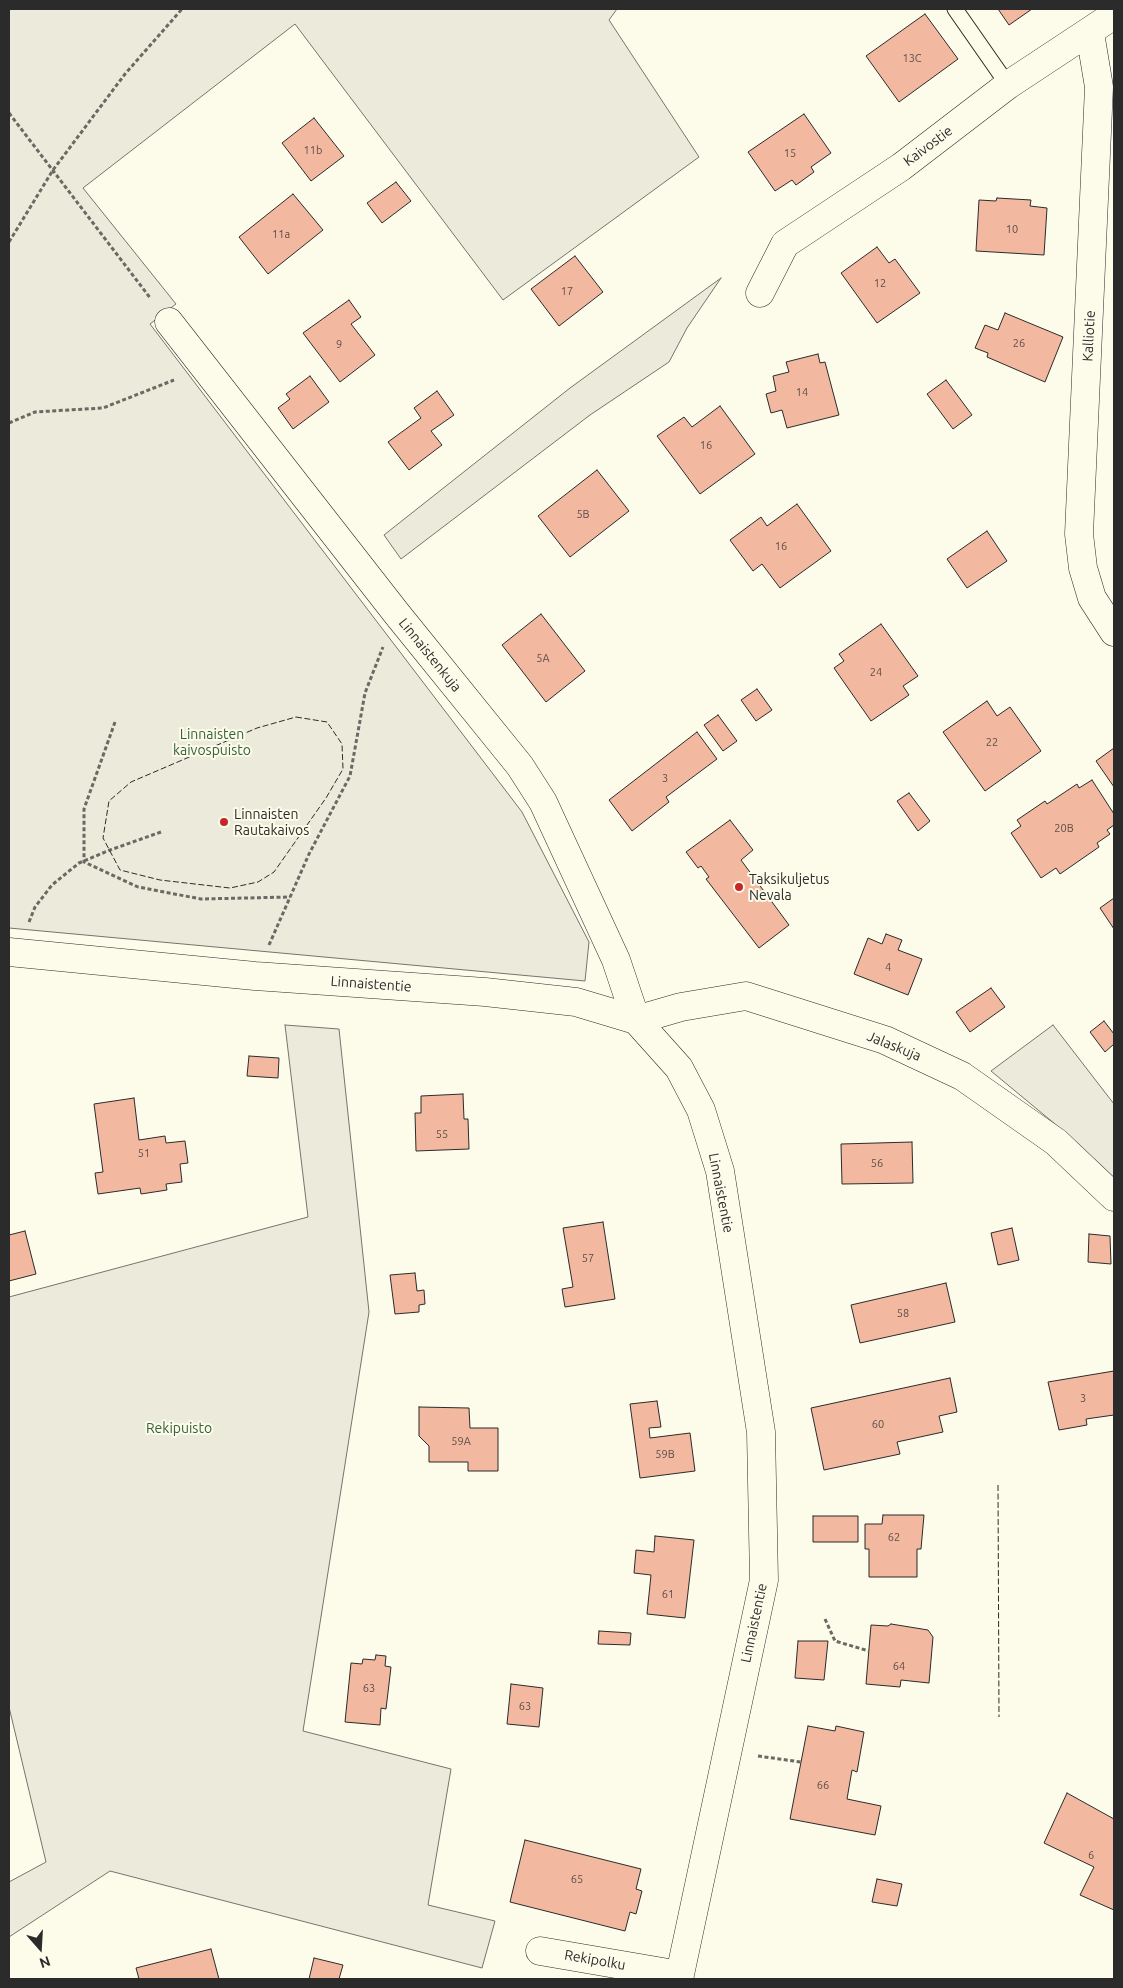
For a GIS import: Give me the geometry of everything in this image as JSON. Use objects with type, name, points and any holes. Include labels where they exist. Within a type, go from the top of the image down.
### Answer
[{"type":"street","name":"Kaivostie","points":[[760,294],[785,244],[901,167],[1008,85],[1090,33],[1114,15]]},
{"type":"street","name":"Kalliotie","points":[[1090,33],[1099,87],[1104,245],[1079,534],[1083,568],[1092,598],[1114,632]]},
{"type":"street","name":"Linnaistenkuja","points":[[169,322],[396,614],[520,766],[543,802],[616,960],[636,1020]]},
{"type":"street","name":"Linnaistentie","points":[[14,952],[255,976],[485,992],[576,1002],[636,1020],[679,1068],[701,1110],[720,1171],[761,1432],[764,1580],[680,1977]]},
{"type":"street","name":"Jalaskuja","points":[[636,1020],[681,1007],[746,996],[885,1040],[962,1076],[1056,1142],[1114,1197]]},
{"type":"street","name":"Rekipolku","points":[[540,1951],[680,1977]]},
{"type":"lane","points":[[955,9],[1008,85]]},
{"type":"path","points":[[9,242],[53,170],[125,74],[182,9]]},
{"type":"path","points":[[9,113],[169,322]]},
{"type":"path","points":[[9,423],[36,412],[103,408],[205,368]]},
{"type":"path","points":[[255,976],[309,854],[350,776],[366,693],[396,614]]},
{"type":"path","points":[[84,862],[84,809],[116,722]]},
{"type":"path","points":[[14,952],[35,907],[52,885],[79,863],[161,832]]},
{"type":"path","points":[[84,862],[138,887],[200,899],[290,897]]},
{"type":"path","points":[[825,1620],[835,1641],[869,1652]]},
{"type":"path","points":[[727,1752],[801,1762]]},
{"type":"green space","name":"Linnaisten kaivospuisto","points":[[9,9],[617,9],[609,20],[699,157],[503,300],[295,24],[83,188],[176,304],[150,324],[522,812],[589,942],[585,981],[9,928]]},
{"type":"green space","points":[[721,278],[687,328],[669,362],[590,415],[401,559],[384,535],[570,388]]},
{"type":"green space","name":"Rekipuisto","points":[[285,1025],[339,1029],[369,1312],[303,1731],[451,1769],[428,1905],[495,1921],[482,1968],[110,1871],[9,1937],[9,1882],[46,1862],[9,1707],[9,1297],[308,1217]]},
{"type":"green space","points":[[1053,1025],[1114,1104],[1114,1181],[1061,1129],[991,1071]]},
{"type":"building","points":[[998,9],[1032,9],[1009,25]]},
{"type":"building","points":[[925,14],[958,59],[899,102],[866,56]]},
{"type":"building","points":[[804,114],[831,153],[811,167],[814,172],[796,185],[792,180],[775,191],[748,152]]},
{"type":"building","points":[[314,118],[344,156],[311,181],[282,143]]},
{"type":"building","points":[[396,182],[411,201],[382,223],[367,203]]},
{"type":"building","points":[[293,194],[323,230],[268,274],[239,237]]},
{"type":"building","points":[[997,198],[1031,200],[1030,206],[1047,208],[1044,255],[976,251],[979,200],[996,201]]},
{"type":"building","points":[[877,247],[889,263],[895,259],[920,293],[877,323],[841,273]]},
{"type":"building","points":[[575,256],[603,292],[559,326],[531,289]]},
{"type":"building","points":[[349,300],[361,317],[351,324],[375,355],[340,382],[303,333]]},
{"type":"building","points":[[1005,313],[1063,337],[1045,382],[987,357],[988,353],[975,348],[985,325],[998,330]]},
{"type":"building","points":[[818,354],[820,363],[825,362],[839,415],[787,428],[782,410],[771,413],[766,394],[776,391],[773,376],[789,372],[786,362]]},
{"type":"building","points":[[310,376],[329,402],[293,429],[278,408],[290,399],[286,394]]},
{"type":"building","points":[[946,380],[972,415],[953,429],[927,394]]},
{"type":"building","points":[[437,391],[454,415],[431,431],[442,445],[409,470],[388,442],[421,418],[414,408]]},
{"type":"building","points":[[720,406],[755,454],[700,494],[657,436],[684,417],[692,427]]},
{"type":"building","points":[[597,470],[629,511],[570,557],[538,516]]},
{"type":"building","points":[[797,504],[831,551],[780,588],[762,564],[753,571],[730,540],[761,517],[767,526]]},
{"type":"building","points":[[987,531],[1007,561],[967,588],[947,559]]},
{"type":"building","points":[[541,614],[585,671],[546,702],[502,645]]},
{"type":"building","points":[[881,624],[918,676],[903,686],[909,695],[871,721],[834,668],[844,661],[839,654]]},
{"type":"building","points":[[757,689],[772,710],[756,721],[741,700]]},
{"type":"building","points":[[987,701],[997,716],[1010,707],[1041,751],[985,791],[943,732]]},
{"type":"building","points":[[718,715],[737,741],[723,751],[704,725]]},
{"type":"building","points":[[697,732],[717,759],[666,797],[669,802],[632,831],[609,800]]},
{"type":"building","points":[[1114,748],[1114,787],[1096,761]]},
{"type":"building","points":[[1092,780],[1114,814],[1114,825],[1107,830],[1110,834],[1097,843],[1099,847],[1060,874],[1056,868],[1041,878],[1011,833],[1021,826],[1017,820],[1045,801],[1047,804],[1077,784],[1079,788]]},
{"type":"building","points":[[909,793],[930,821],[918,831],[897,801]]},
{"type":"building","points":[[730,820],[753,850],[741,860],[789,925],[759,948],[706,879],[709,877],[701,866],[698,868],[686,852]]},
{"type":"building","points":[[1114,898],[1114,929],[1100,908]]},
{"type":"building","points":[[886,934],[902,940],[898,950],[922,959],[908,995],[854,974],[868,938],[882,944]]},
{"type":"building","points":[[991,988],[1005,1007],[970,1032],[956,1012]]},
{"type":"building","points":[[1104,1021],[1114,1034],[1114,1044],[1105,1052],[1090,1032]]},
{"type":"building","points":[[249,1056],[279,1058],[278,1078],[247,1076]]},
{"type":"building","points":[[463,1094],[464,1119],[468,1119],[469,1149],[416,1151],[415,1113],[421,1113],[421,1096]]},
{"type":"building","points":[[134,1098],[139,1140],[165,1136],[166,1143],[185,1141],[188,1163],[180,1164],[182,1182],[166,1184],[167,1190],[141,1194],[140,1188],[98,1194],[95,1173],[103,1172],[94,1104]]},
{"type":"building","points":[[912,1142],[913,1183],[842,1184],[841,1144]]},
{"type":"building","points":[[603,1222],[615,1299],[565,1307],[562,1289],[573,1287],[563,1228]]},
{"type":"building","points":[[1012,1228],[1019,1260],[998,1265],[991,1233]]},
{"type":"building","points":[[25,1231],[36,1274],[9,1281],[9,1235]]},
{"type":"building","points":[[1089,1234],[1110,1236],[1111,1264],[1088,1262]]},
{"type":"building","points":[[415,1273],[417,1291],[424,1290],[425,1304],[419,1305],[419,1312],[395,1314],[390,1275]]},
{"type":"building","points":[[946,1283],[955,1322],[860,1343],[851,1305]]},
{"type":"building","points":[[1114,1371],[1114,1415],[1086,1419],[1087,1425],[1059,1430],[1048,1382]]},
{"type":"building","points":[[950,1378],[957,1412],[939,1416],[943,1432],[897,1442],[900,1454],[824,1470],[811,1408]]},
{"type":"building","points":[[657,1401],[661,1427],[649,1428],[650,1438],[690,1433],[695,1471],[640,1478],[630,1404]]},
{"type":"building","points":[[419,1407],[469,1408],[470,1428],[498,1428],[498,1471],[468,1471],[468,1462],[429,1462],[429,1446],[419,1436]]},
{"type":"building","points":[[883,1515],[924,1515],[921,1549],[917,1549],[917,1577],[869,1577],[869,1549],[865,1549],[865,1524],[882,1524]]},
{"type":"building","points":[[813,1516],[858,1516],[858,1542],[813,1542]]},
{"type":"building","points":[[655,1536],[694,1540],[685,1618],[647,1614],[651,1575],[634,1573],[636,1550],[654,1552]]},
{"type":"building","points":[[891,1624],[928,1630],[933,1637],[929,1683],[901,1680],[900,1687],[866,1684],[871,1625],[888,1626]]},
{"type":"building","points":[[599,1631],[631,1633],[630,1645],[598,1644]]},
{"type":"building","points":[[798,1641],[828,1641],[824,1680],[795,1678]]},
{"type":"building","points":[[376,1655],[386,1656],[385,1666],[391,1667],[386,1709],[381,1708],[380,1725],[345,1722],[351,1663],[362,1664],[363,1659],[375,1660]]},
{"type":"building","points":[[511,1684],[543,1688],[539,1727],[507,1724]]},
{"type":"building","points":[[808,1726],[835,1731],[836,1726],[864,1732],[857,1772],[852,1770],[847,1799],[881,1806],[875,1835],[790,1819]]},
{"type":"building","points":[[1067,1793],[1114,1819],[1114,1910],[1080,1895],[1094,1867],[1044,1843]]},
{"type":"building","points":[[525,1840],[641,1869],[636,1889],[642,1891],[636,1914],[630,1912],[625,1931],[510,1902]]},
{"type":"building","points":[[877,1879],[902,1884],[897,1906],[872,1902]]},
{"type":"building","points":[[211,1949],[219,1979],[139,1979],[136,1968]]},
{"type":"building","points":[[314,1958],[343,1965],[339,1979],[309,1979]]},
{"type":"fence","points":[[296,717],[327,722],[342,744],[343,769],[326,798],[274,872],[258,882],[230,888],[160,880],[120,870],[103,838],[109,801],[131,782],[257,728],[296,717]]},
{"type":"fence","points":[[998,1485],[999,1717]]},
{"type":"place","name":"Linnaisten Rautakaivos","points":[[224,822]]},
{"type":"place","name":"Taksikuljetus Nevala","points":[[739,887]]}]
